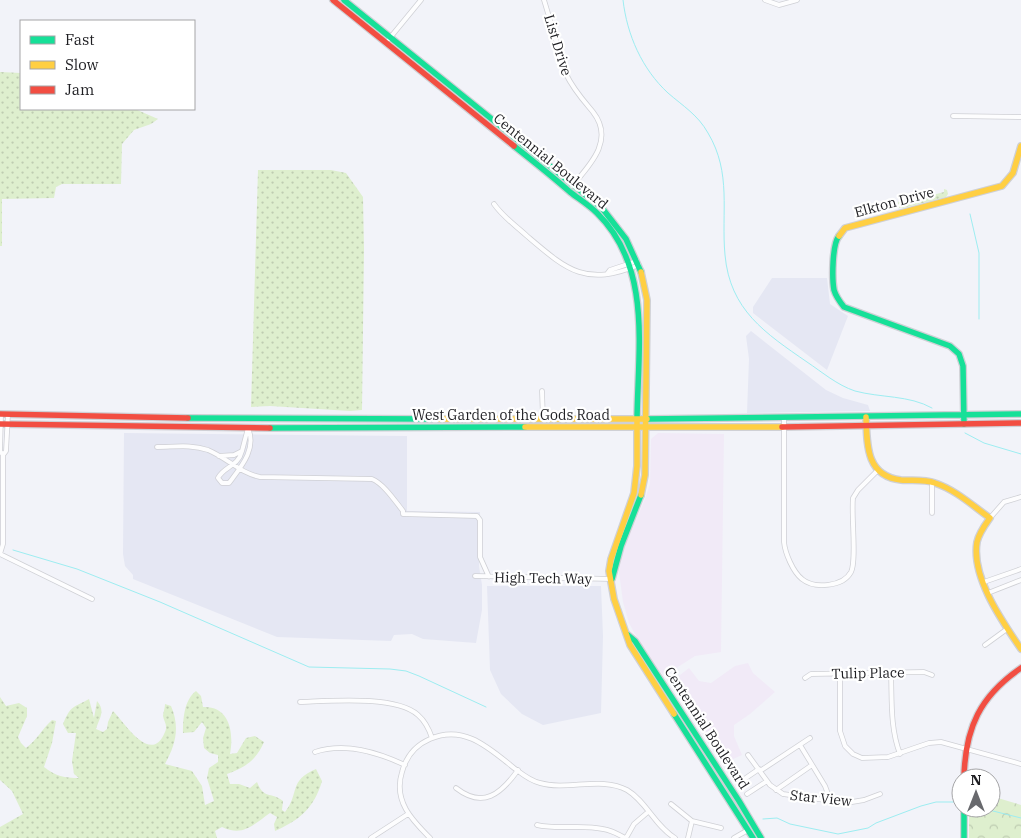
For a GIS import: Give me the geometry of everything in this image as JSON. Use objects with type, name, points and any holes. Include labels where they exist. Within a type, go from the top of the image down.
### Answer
[{"type":"main road","name":"Centennial Boulevard","points":[[332,0],[389,40],[507,132],[571,187],[606,223],[622,245],[631,265],[639,300],[637,429],[636,482],[630,507],[612,552],[609,571],[616,608],[628,635],[630,645],[753,838]]},
{"type":"main road","name":"Centennial Boulevard","points":[[344,0],[462,104],[612,218],[628,240],[638,263],[647,300],[646,470],[643,491],[621,547],[616,572],[612,579]]},
{"type":"main road","points":[[462,104],[472,106],[507,132]]},
{"type":"main road","name":"Elkton Drive","points":[[964,424],[963,366],[959,354],[950,346],[844,307],[837,298],[834,289],[834,247],[845,228],[1002,186],[1009,181],[1013,174],[1021,146]]},
{"type":"main road","name":"West Garden of the Gods Road","points":[[3,414],[203,418],[646,420],[1021,414]]},
{"type":"main road","points":[[866,417],[868,452],[878,470],[897,480],[932,482],[948,490],[990,518],[979,536],[976,548],[977,559],[988,593],[1021,649]]},
{"type":"main road","points":[[403,427],[410,422],[464,422],[477,419]]},
{"type":"main road","name":"West Garden of the Gods Road","points":[[3,424],[248,428],[637,429],[1021,423]]},
{"type":"main road","name":"Centennial Boulevard","points":[[628,635],[636,642],[761,838]]},
{"type":"main road","points":[[964,768],[967,749],[978,715],[989,696],[1007,678],[1021,668]]},
{"type":"main road","points":[[964,818],[964,838]]},
{"type":"street","points":[[389,40],[421,0]]},
{"type":"street","name":"List Drive","points":[[544,0],[566,74],[595,115],[601,128],[602,142],[597,155],[571,187]]},
{"type":"street","points":[[765,0],[779,5],[797,0]]},
{"type":"street","points":[[953,116],[1021,118]]},
{"type":"street","points":[[494,204],[504,217],[564,266],[572,270],[588,274],[607,274],[610,270],[638,263]]},
{"type":"street","points":[[542,391],[543,419]]},
{"type":"street","points":[[3,414],[0,451],[3,455],[3,544],[0,554],[92,599]]},
{"type":"street","points":[[784,419],[784,542],[786,553],[797,574],[805,582],[815,584],[836,583],[846,578],[850,573],[852,562],[853,498],[858,490],[878,470]]},
{"type":"street","points":[[248,428],[252,436],[247,457],[229,483],[222,483],[218,480],[220,474],[233,465],[241,456],[248,428]]},
{"type":"street","points":[[157,447],[193,447],[209,451],[238,469],[264,478],[372,479],[394,500],[403,511],[403,514],[477,516],[480,520],[480,557],[489,577]]},
{"type":"street","points":[[219,456],[234,455],[242,451]]},
{"type":"street","points":[[932,482],[932,512]]},
{"type":"street","points":[[990,518],[1004,502],[1021,497]]},
{"type":"street","points":[[984,582],[1021,570]]},
{"type":"street","name":"High Tech Way","points":[[475,576],[612,579]]},
{"type":"street","points":[[988,593],[1021,580]]},
{"type":"street","points":[[985,645],[1008,629]]},
{"type":"street","points":[[891,672],[892,727],[900,754]]},
{"type":"street","name":"Tulip Place","points":[[805,678],[810,674],[891,672],[924,672],[932,675]]},
{"type":"street","points":[[840,674],[840,730],[845,746],[853,754],[862,758],[888,758],[937,742],[944,742],[1020,764],[1016,770]]},
{"type":"street","points":[[300,702],[357,701],[400,706],[419,715],[428,727],[432,738]]},
{"type":"street","points":[[430,838],[408,814],[403,804],[400,787],[401,776],[405,764],[415,749],[432,738],[452,734],[470,737],[486,745],[532,780],[543,784],[620,787],[636,796],[660,827],[675,838]]},
{"type":"street","points":[[740,782],[810,738]]},
{"type":"street","points":[[800,745],[827,791],[827,801]]},
{"type":"street","points":[[315,752],[333,748],[369,751],[405,764]]},
{"type":"street","name":"Star View","points":[[748,755],[767,781],[782,794],[850,803],[880,794]]},
{"type":"street","points":[[776,790],[812,765]]},
{"type":"street","points":[[456,788],[465,795],[475,798],[492,796],[506,786],[518,770]]},
{"type":"street","points":[[747,794],[767,781]]},
{"type":"street","points":[[671,804],[692,821],[721,828]]},
{"type":"street","points":[[538,825],[603,829],[625,838],[634,824],[648,812]]},
{"type":"street","points":[[371,838],[408,814]]},
{"type":"street","points":[[688,838],[692,821]]},
{"type":"street","points":[[734,838],[753,825]]},
{"type":"shaded area","points":[[772,278],[827,278],[830,304],[848,316],[827,370],[753,313],[753,307]]},
{"type":"shaded area","points":[[751,331],[826,390],[843,398],[868,405],[870,411],[747,413],[749,359],[746,336]]},
{"type":"shaded area","points":[[124,433],[407,436],[407,511],[480,512],[479,566],[482,585],[482,610],[476,643],[423,639],[412,634],[394,635],[391,641],[277,637],[133,579],[133,575],[125,566],[123,554]]},
{"type":"shaded area","points":[[658,433],[724,434],[721,652],[695,656],[664,676],[647,656],[629,623],[623,602],[619,572],[623,550],[650,484],[651,439]]},
{"type":"shaded area","points":[[487,586],[601,586],[603,636],[601,713],[543,725],[522,714],[501,694],[490,670]]},
{"type":"shaded area","points":[[748,663],[753,673],[775,692],[734,725],[734,736],[742,755],[722,764],[671,682],[689,668],[699,681],[711,683],[735,666]]},
{"type":"green space","points":[[0,72],[20,73],[20,110],[137,110],[158,119],[151,124],[134,130],[122,144],[121,184],[62,184],[56,187],[54,198],[2,199],[2,246],[0,246]]},
{"type":"green space","points":[[258,170],[331,170],[346,173],[363,197],[362,410],[350,411],[270,406],[251,407]]},
{"type":"green space","points":[[944,189],[947,190],[948,194],[946,197],[899,208],[899,201],[901,203],[928,198],[929,196],[944,192]]},
{"type":"green space","points":[[196,691],[201,696],[203,707],[219,711],[228,722],[231,738],[230,754],[237,753],[246,738],[255,736],[264,742],[250,762],[227,774],[230,784],[239,784],[250,788],[257,782],[262,791],[283,801],[282,810],[285,812],[301,778],[316,769],[322,781],[315,799],[305,812],[275,831],[274,824],[277,817],[270,813],[242,830],[229,830],[222,827],[215,831],[217,838],[0,838],[0,827],[23,814],[12,791],[0,780],[0,697],[6,706],[19,703],[27,708],[27,716],[18,737],[26,748],[52,720],[56,721],[52,743],[44,767],[56,774],[74,778],[79,778],[74,774],[72,761],[76,733],[68,733],[63,724],[68,713],[73,708],[89,699],[94,718],[97,701],[101,712],[96,729],[103,732],[107,729],[113,711],[138,739],[153,745],[159,741],[166,730],[163,716],[165,704],[171,706],[174,714],[176,735],[165,764],[192,771],[202,786],[205,805],[214,801],[207,778],[209,768],[218,762],[218,755],[210,753],[204,748],[203,738],[206,728],[202,722],[194,732],[183,733],[187,705],[189,699]]},
{"type":"green space","points":[[1001,799],[1021,805],[1021,838],[969,838],[969,818],[1001,818]]},
{"type":"waterway","points":[[623,0],[628,26],[643,62],[659,84],[700,121],[715,148],[723,178],[724,239],[728,274],[734,291],[742,305],[752,318],[777,341],[842,385],[855,391],[914,401],[932,408]]},
{"type":"waterway","points":[[970,214],[979,253],[979,319]]},
{"type":"waterway","points":[[965,433],[984,443],[1021,454]]},
{"type":"waterway","points":[[13,550],[77,569],[160,602],[309,667],[406,671],[486,707]]},
{"type":"waterway","points":[[763,819],[777,818],[790,824],[838,834],[868,828],[876,823],[921,806],[936,802],[951,802]]},
{"type":"waterway","points":[[1001,813],[1021,818]]},
{"type":"traffic: fast","points":[[344,0],[602,208],[626,239],[641,272]]},
{"type":"traffic: fast","points":[[514,146],[597,213],[615,234],[627,258],[634,283],[638,310],[637,419]]},
{"type":"traffic: fast","points":[[839,236],[835,246],[833,270],[834,290],[838,299],[844,307],[950,346],[959,354],[963,366],[964,424]]},
{"type":"traffic: fast","points":[[647,419],[1021,414]]},
{"type":"traffic: fast","points":[[188,418],[434,419]]},
{"type":"traffic: fast","points":[[270,428],[525,427]]},
{"type":"traffic: fast","points":[[612,579],[621,546],[641,495]]},
{"type":"traffic: fast","points":[[628,635],[635,641],[761,838]]},
{"type":"traffic: fast","points":[[674,714],[753,838]]},
{"type":"traffic: fast","points":[[964,818],[964,838]]},
{"type":"traffic: slow","points":[[839,236],[845,228],[1002,186],[1013,173],[1021,146]]},
{"type":"traffic: slow","points":[[641,272],[647,300],[645,475],[641,495]]},
{"type":"traffic: slow","points":[[866,417],[868,448],[875,466],[881,472],[889,477],[901,480],[927,481],[943,486],[990,518],[977,542],[976,555],[979,570],[983,584],[997,612],[1021,649]]},
{"type":"traffic: slow","points":[[434,419],[647,419]]},
{"type":"traffic: slow","points":[[637,419],[637,466],[634,493],[611,559],[609,571],[614,599],[630,645],[674,714]]},
{"type":"traffic: slow","points":[[525,427],[782,427]]},
{"type":"traffic: jam","points":[[333,0],[514,146]]},
{"type":"traffic: jam","points":[[0,414],[188,418]]},
{"type":"traffic: jam","points":[[782,427],[1021,423]]},
{"type":"traffic: jam","points":[[0,424],[270,428]]},
{"type":"traffic: jam","points":[[965,768],[972,729],[985,702],[995,690],[1021,668]]}]
